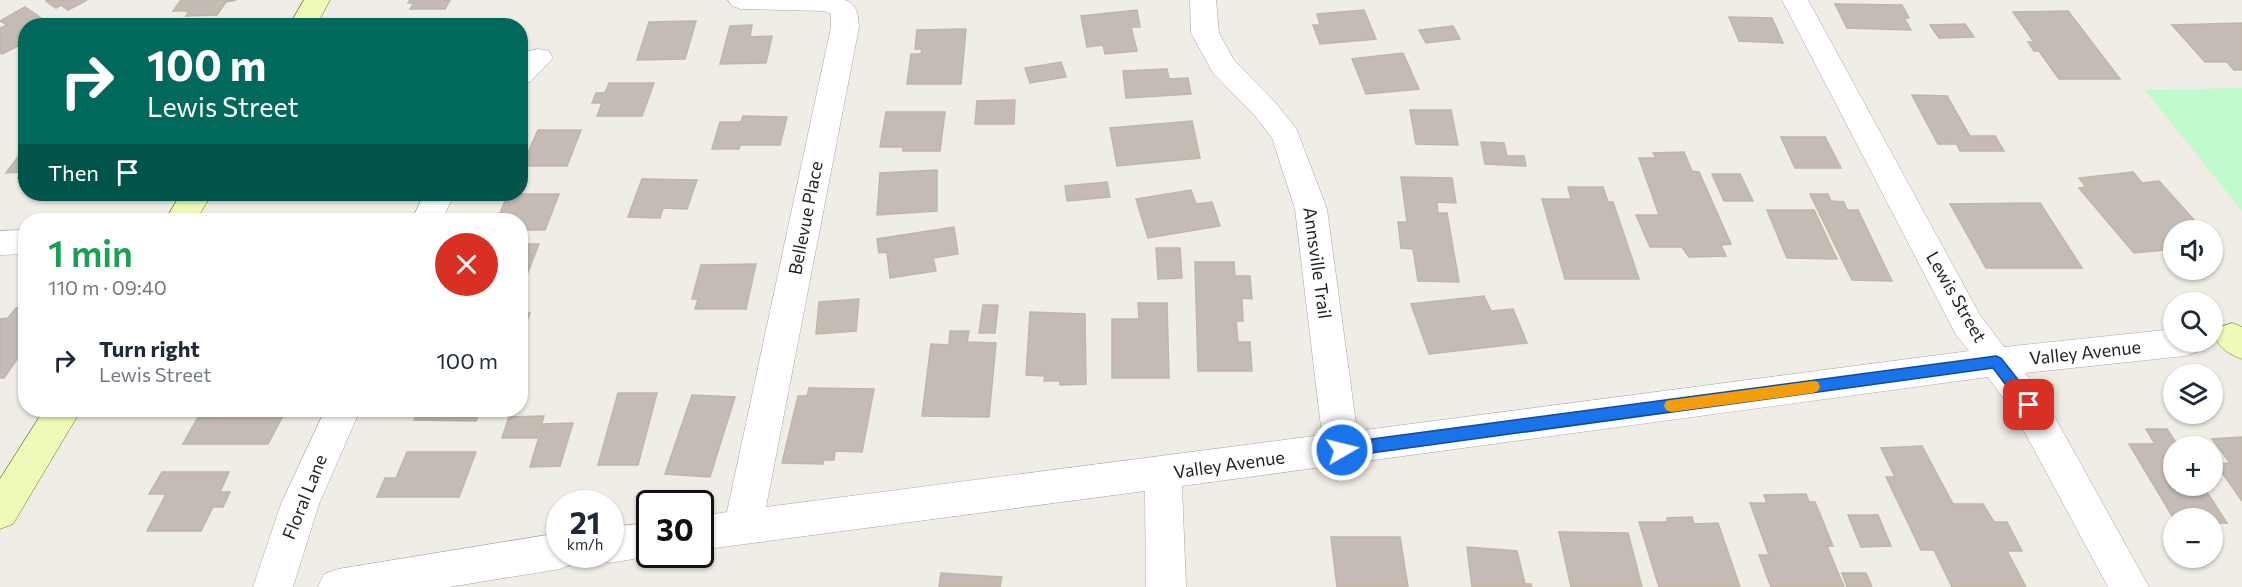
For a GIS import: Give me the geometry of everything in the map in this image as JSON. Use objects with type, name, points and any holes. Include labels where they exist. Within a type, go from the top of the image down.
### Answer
[{"type":"street","points":[[307,18],[317,0]]},
{"type":"street","name":"Bellevue Place","points":[[741,0],[829,3],[844,10],[845,27],[743,528]]},
{"type":"street","name":"Annsville Trail","points":[[1203,0],[1205,33],[1223,66],[1265,109],[1286,135],[1311,210],[1342,450]]},
{"type":"street","name":"Lewis Street","points":[[1795,0],[1968,325],[2029,405],[2129,587]]},
{"type":"street","points":[[0,243],[18,242]]},
{"type":"street","name":"Valley Avenue","points":[[714,532],[1996,362],[2163,344]]},
{"type":"street","points":[[0,512],[59,417]]},
{"type":"street","name":"Floral Lane","points":[[273,587],[300,504],[339,417]]},
{"type":"street","points":[[1163,474],[1166,587]]},
{"type":"street","points":[[338,587],[546,553]]},
{"type":"green space","points":[[2242,88],[2242,211],[2145,90]]},
{"type":"building","points":[[87,0],[68,10],[61,5],[56,8],[46,1]]},
{"type":"building","points":[[181,0],[236,0],[226,2],[217,15],[186,16],[189,11],[173,11]]},
{"type":"building","points":[[410,0],[450,0],[445,9],[410,9],[414,3],[408,3]]},
{"type":"building","points":[[1835,4],[1902,5],[1909,18],[1904,18],[1911,30],[1847,28]]},
{"type":"building","points":[[25,7],[41,18],[18,18],[18,46],[2,54],[0,53],[0,28],[7,25],[0,21]]},
{"type":"building","points":[[1137,10],[1140,27],[1131,27],[1137,51],[1105,54],[1103,45],[1087,47],[1081,16]]},
{"type":"building","points":[[1364,10],[1376,39],[1320,44],[1313,25],[1320,25],[1317,14]]},
{"type":"building","points":[[2068,11],[2120,79],[2059,79],[2039,51],[2034,51],[2028,42],[2034,42],[2013,12]]},
{"type":"building","points":[[1729,17],[1772,18],[1783,43],[1739,41]]},
{"type":"building","points":[[696,21],[685,59],[637,60],[649,22]]},
{"type":"building","points":[[2242,23],[2242,70],[2234,70],[2227,62],[2205,62],[2172,25]]},
{"type":"building","points":[[1965,24],[1974,37],[1939,38],[1930,25]]},
{"type":"building","points":[[752,25],[750,37],[772,36],[766,63],[720,64],[730,26]]},
{"type":"building","points":[[1453,26],[1460,39],[1426,43],[1419,30]]},
{"type":"building","points":[[966,29],[961,84],[907,84],[911,54],[921,54],[922,49],[915,49],[917,30]]},
{"type":"building","points":[[1403,53],[1419,89],[1366,94],[1352,59]]},
{"type":"building","points":[[1061,62],[1066,77],[1030,83],[1025,68]]},
{"type":"building","points":[[1167,69],[1169,79],[1188,78],[1191,94],[1126,98],[1123,71]]},
{"type":"building","points":[[609,83],[654,83],[642,116],[597,116],[602,103],[592,103],[596,93],[605,93]]},
{"type":"building","points":[[1912,95],[1947,96],[1970,136],[1995,136],[2004,151],[1960,151],[1957,144],[1938,144]]},
{"type":"building","points":[[1015,100],[1014,124],[975,124],[977,101]]},
{"type":"building","points":[[1410,110],[1451,110],[1458,145],[1416,144]]},
{"type":"building","points":[[886,112],[945,112],[940,151],[903,151],[903,147],[880,147]]},
{"type":"building","points":[[743,116],[787,117],[780,145],[740,145],[739,149],[712,149],[720,122],[741,122]]},
{"type":"building","points":[[1192,121],[1200,158],[1117,166],[1110,128]]},
{"type":"building","points":[[538,130],[581,130],[567,166],[528,166],[528,152]]},
{"type":"building","points":[[1781,137],[1825,137],[1841,168],[1795,168]]},
{"type":"building","points":[[1481,142],[1504,143],[1507,156],[1524,156],[1526,166],[1485,164]]},
{"type":"building","points":[[1684,152],[1692,171],[1699,172],[1731,244],[1721,245],[1726,256],[1689,257],[1682,247],[1650,247],[1636,215],[1659,215],[1639,158],[1656,158],[1653,153]]},
{"type":"building","points":[[18,157],[18,172],[6,173]]},
{"type":"building","points":[[937,170],[937,211],[877,215],[880,173]]},
{"type":"building","points":[[2133,172],[2142,183],[2159,181],[2194,220],[2163,220],[2163,250],[2134,253],[2079,188],[2086,187],[2079,178]]},
{"type":"building","points":[[1712,174],[1740,174],[1753,201],[1724,201]]},
{"type":"building","points":[[1401,177],[1452,178],[1456,203],[1437,202],[1438,213],[1447,213],[1459,282],[1418,281],[1413,249],[1401,248],[1398,222],[1407,222]]},
{"type":"building","points":[[642,179],[697,180],[687,209],[663,208],[660,218],[628,217]]},
{"type":"building","points":[[1107,182],[1110,197],[1067,201],[1065,186]]},
{"type":"building","points":[[1568,187],[1603,187],[1608,202],[1613,202],[1639,279],[1565,279],[1542,199],[1571,199]]},
{"type":"building","points":[[1191,190],[1196,204],[1212,202],[1220,226],[1148,238],[1136,199]]},
{"type":"building","points":[[528,194],[559,194],[545,230],[528,230],[528,213],[500,213],[505,201],[528,201]]},
{"type":"building","points":[[1810,194],[1828,194],[1831,201],[1844,202],[1847,210],[1858,210],[1892,281],[1852,280]]},
{"type":"building","points":[[2040,203],[2082,268],[1986,268],[1950,204]]},
{"type":"building","points":[[1767,210],[1814,210],[1837,259],[1787,258]]},
{"type":"building","points":[[954,227],[958,254],[933,258],[936,271],[890,278],[887,252],[879,253],[877,239]]},
{"type":"building","points":[[528,244],[539,244],[528,272]]},
{"type":"building","points":[[1156,248],[1180,248],[1182,278],[1158,279]]},
{"type":"building","points":[[1195,262],[1234,262],[1235,276],[1250,276],[1252,299],[1242,298],[1243,321],[1236,321],[1238,342],[1250,342],[1252,371],[1198,371]]},
{"type":"building","points":[[756,264],[746,309],[695,309],[698,299],[692,299],[701,265]]},
{"type":"building","points":[[1484,296],[1491,311],[1513,309],[1527,343],[1429,354],[1411,304]]},
{"type":"building","points":[[859,299],[856,331],[816,334],[819,302]]},
{"type":"building","points":[[1138,303],[1167,303],[1169,378],[1112,378],[1112,319],[1139,319]]},
{"type":"building","points":[[983,305],[998,305],[995,333],[979,333]]},
{"type":"building","points":[[18,308],[18,358],[4,378],[0,378],[0,319],[8,318]]},
{"type":"building","points":[[1030,312],[1085,314],[1086,384],[1060,385],[1060,381],[1044,381],[1045,376],[1026,375]]},
{"type":"building","points":[[950,331],[969,331],[967,342],[996,343],[989,417],[922,416],[931,344],[949,345]]},
{"type":"building","points":[[809,388],[874,389],[862,452],[835,451],[834,460],[823,460],[823,464],[782,463],[798,396],[807,396]]},
{"type":"building","points":[[618,393],[657,393],[638,465],[598,465]]},
{"type":"building","points":[[692,395],[735,397],[710,477],[665,474]]},
{"type":"building","points":[[544,416],[537,438],[502,438],[509,417]]},
{"type":"building","points":[[198,417],[282,417],[268,444],[183,444]]},
{"type":"building","points":[[416,417],[478,417],[476,421],[414,420]]},
{"type":"building","points":[[573,423],[560,466],[530,467],[543,424]]},
{"type":"building","points":[[2146,429],[2167,429],[2172,436],[2163,436],[2163,496],[2209,496],[2217,508],[2167,508],[2129,444],[2155,444]]},
{"type":"building","points":[[2242,437],[2242,501],[2223,474],[2223,464],[2230,463],[2223,454],[2223,438]]},
{"type":"building","points":[[1922,446],[1953,504],[1983,504],[1994,522],[2007,522],[2022,551],[2007,551],[2026,587],[1952,587],[1934,550],[1921,550],[1886,477],[1895,477],[1881,448]]},
{"type":"building","points":[[407,452],[476,452],[459,497],[377,497],[385,478],[396,478]]},
{"type":"building","points":[[162,472],[229,472],[220,492],[230,492],[223,507],[213,507],[201,531],[147,531],[166,494],[149,494]]},
{"type":"building","points":[[1806,494],[1809,502],[1815,502],[1833,546],[1827,546],[1844,587],[1771,587],[1759,555],[1769,555],[1750,503],[1767,503],[1764,495]]},
{"type":"building","points":[[1848,515],[1878,515],[1891,546],[1861,547]]},
{"type":"building","points":[[1692,517],[1694,524],[1718,523],[1740,587],[1659,587],[1639,522],[1667,522],[1667,518]]},
{"type":"building","points":[[1559,532],[1628,533],[1642,587],[1571,587]]},
{"type":"building","points":[[1331,537],[1400,537],[1408,587],[1337,587]]},
{"type":"building","points":[[1467,547],[1517,551],[1525,584],[1531,584],[1532,587],[1472,587]]},
{"type":"building","points":[[941,573],[1002,577],[1000,587],[939,587]]},
{"type":"building","points":[[1842,573],[1866,573],[1872,587],[1847,587]]},
{"type":"slow traffic","points":[[1671,406],[1813,387]]},
{"type":"route","points":[[1342,450],[1996,362],[2029,405]]}]
